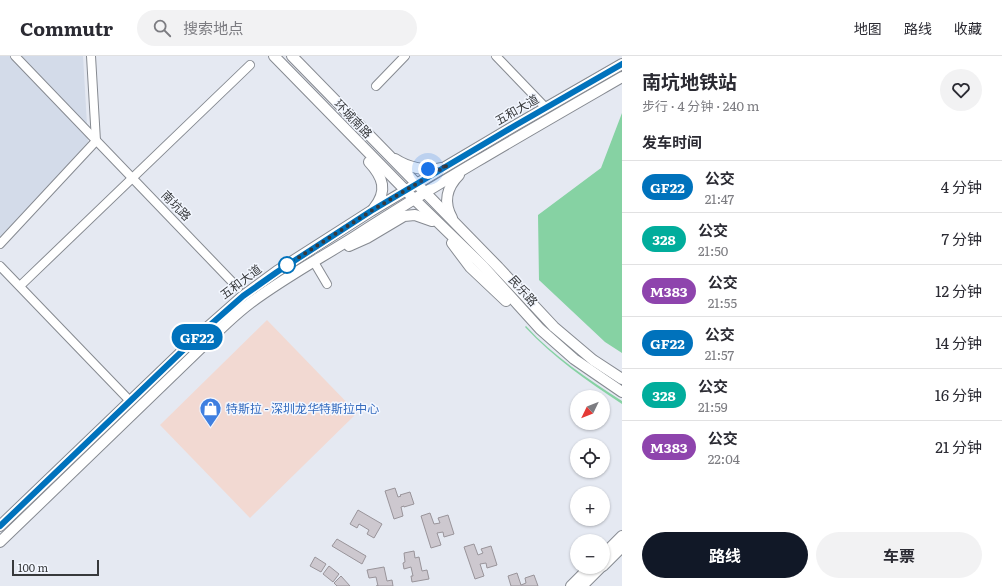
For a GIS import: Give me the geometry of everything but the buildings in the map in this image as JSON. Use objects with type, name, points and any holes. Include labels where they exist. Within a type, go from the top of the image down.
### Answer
[{"type":"main road","name":"环城南路","points":[[274,56],[414,199]]},
{"type":"main road","name":"环城南路","points":[[292,56],[424,193]]},
{"type":"main road","name":"五和大道","points":[[0,526],[216,318],[243,296],[371,211],[622,64]]},
{"type":"main road","name":"五和大道","points":[[0,542],[232,318],[250,304],[282,281],[414,199],[622,77]]},
{"type":"main road","points":[[356,122],[347,131],[362,155],[377,170],[383,187],[382,195],[378,203],[371,211]]},
{"type":"main road","points":[[387,154],[397,161],[419,168],[438,169],[448,165]]},
{"type":"main road","points":[[456,225],[448,209],[447,196],[451,185],[468,167]]},
{"type":"main road","name":"民乐路","points":[[424,193],[572,344],[622,379]]},
{"type":"main road","name":"民乐路","points":[[414,199],[483,266],[540,329],[557,345],[574,359],[622,392]]},
{"type":"main road","points":[[314,262],[367,238],[404,216],[421,216],[444,228],[456,249],[491,290],[532,329],[557,345]]},
{"type":"main road","points":[[610,548],[622,536]]},
{"type":"main road","points":[[610,558],[622,547]]},
{"type":"main road","points":[[571,586],[583,574]]},
{"type":"main road","points":[[582,586],[594,574]]},
{"type":"street","name":"南坑路","points":[[15,56],[238,288]]},
{"type":"street","points":[[0,244],[96,141],[91,56]]},
{"type":"street","points":[[376,86],[405,56]]},
{"type":"street","points":[[496,56],[546,108]]},
{"type":"street","points":[[20,286],[250,65]]},
{"type":"street","points":[[314,262],[326,284]]},
{"type":"street","points":[[0,266],[130,401]]},
{"type":"shaded area","points":[[0,56],[83,56],[88,142],[0,241]]},
{"type":"shaded area","points":[[267,320],[357,413],[250,518],[160,425]]},
{"type":"green space","points":[[622,113],[622,353],[605,342],[539,280],[538,215],[601,168]]},
{"type":"green space","points":[[526,326],[559,357],[605,390],[602,390],[583,377],[547,348],[525,327]]},
{"type":"green space","points":[[610,393],[622,401],[622,404],[610,396]]},
{"type":"bus line","name":"GF22","points":[[0,526],[201,333],[243,296],[264,280],[371,211],[622,64]]},
{"type":"place","name":"特斯拉 - 深圳龙华特斯拉中心","points":[[211,428]]},
{"type":"route","points":[[287,265],[371,211],[448,165],[438,169],[428,169]]}]
